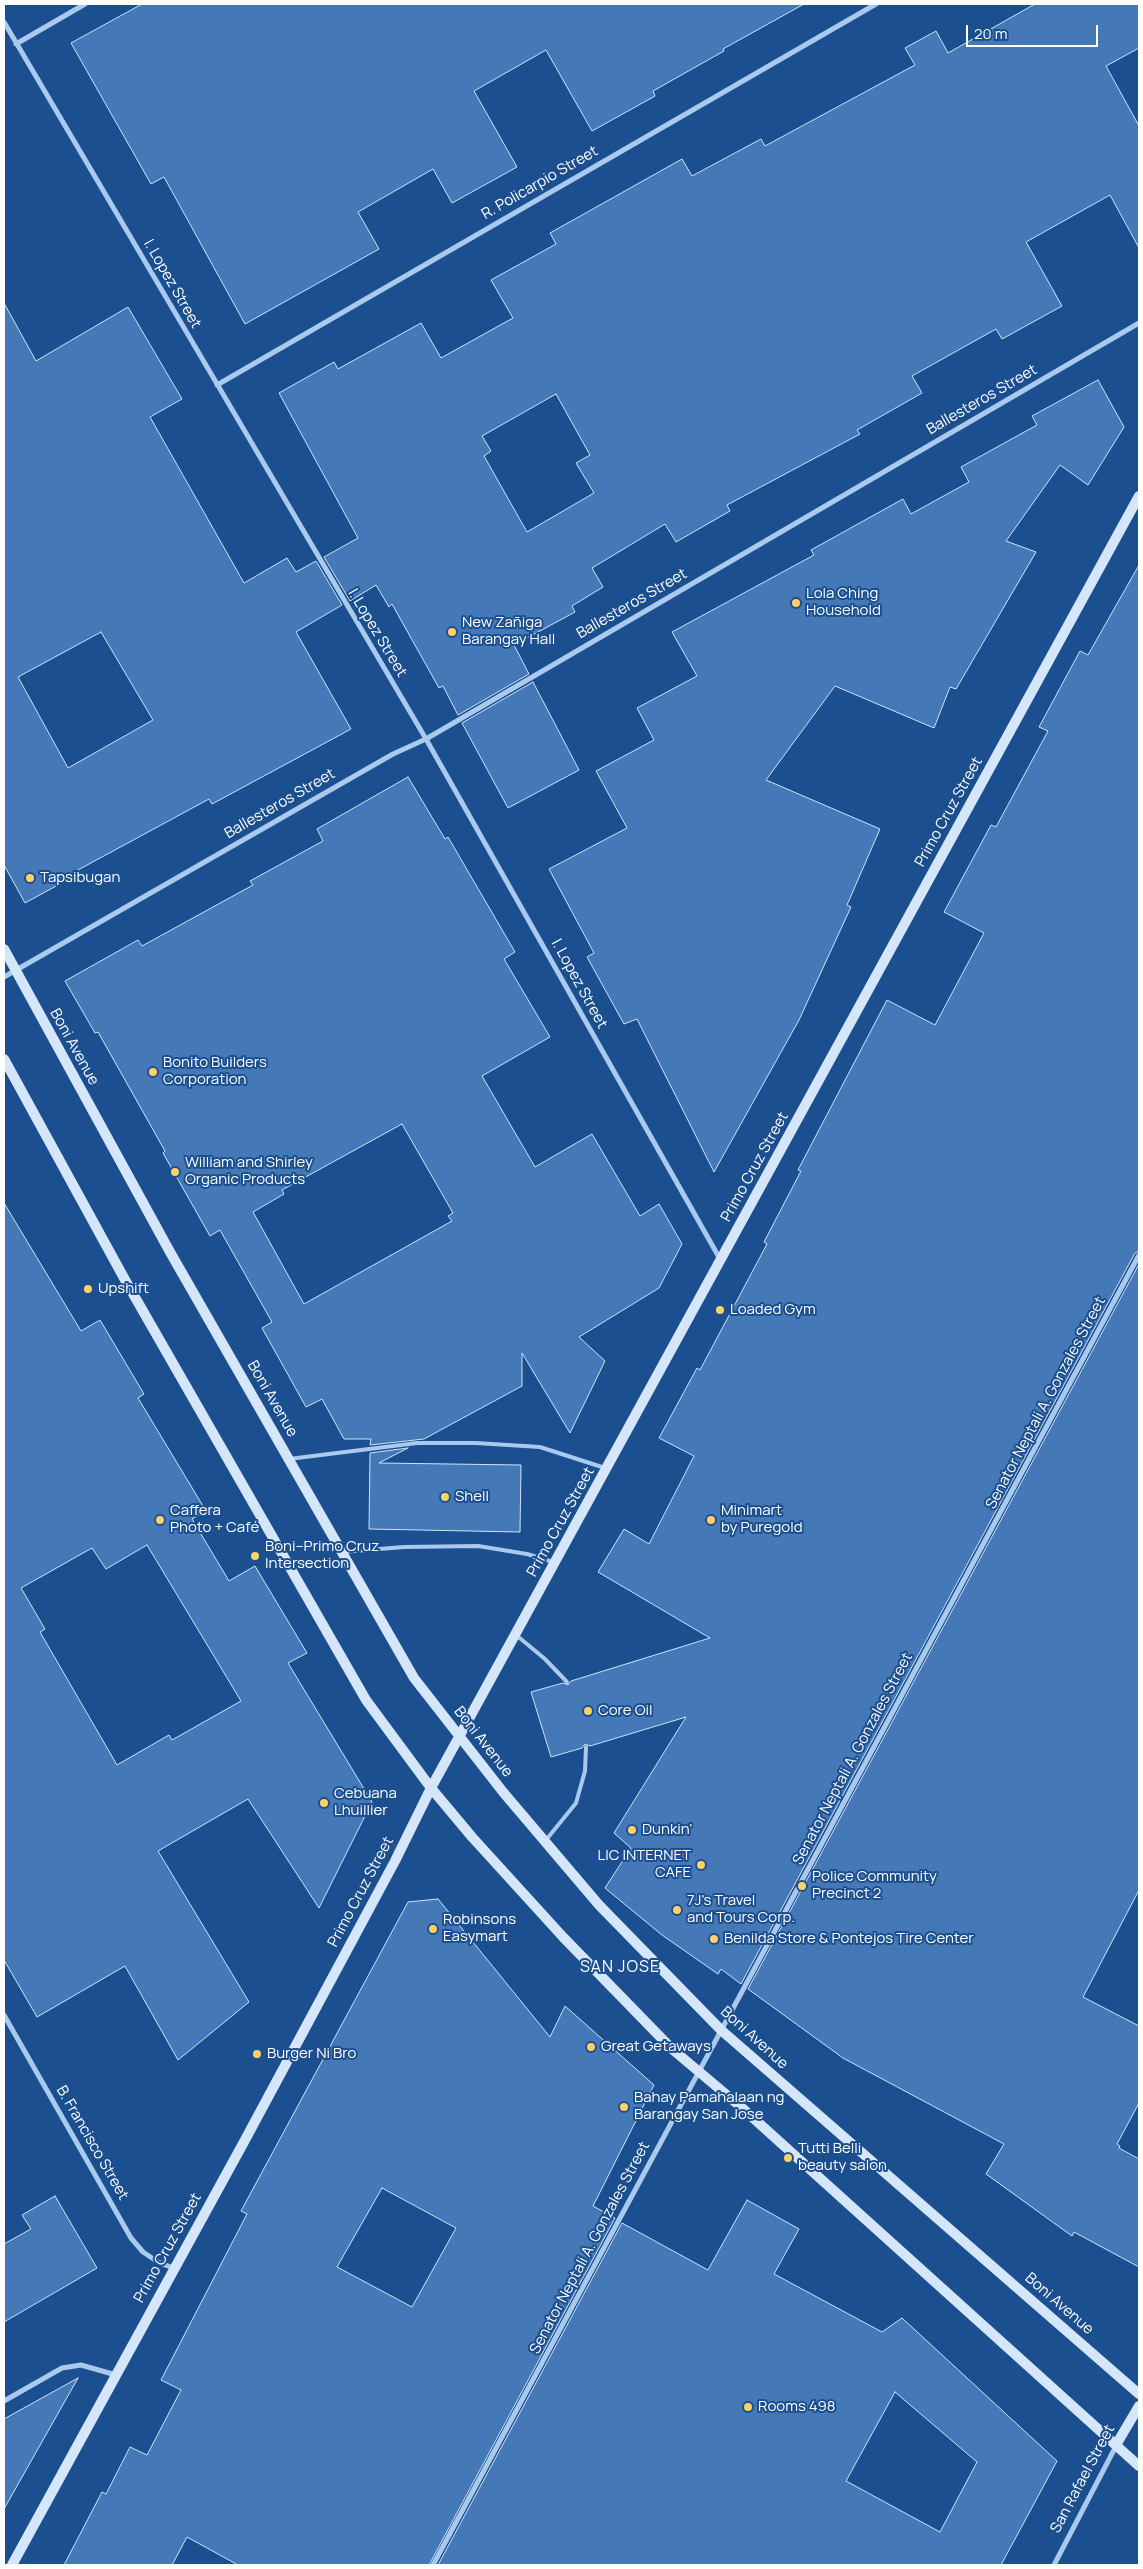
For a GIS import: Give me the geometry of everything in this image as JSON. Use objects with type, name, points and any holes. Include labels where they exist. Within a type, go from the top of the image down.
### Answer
[{"type":"main road","name":"Primo Cruz Street","points":[[12,2565],[395,1861],[431,1788],[1139,496]]},
{"type":"main road","name":"Boni Avenue","points":[[4,949],[14,970],[289,1459],[414,1678],[460,1737],[599,1905],[722,2030],[1139,2394]]},
{"type":"main road","points":[[4,1059],[124,1278],[366,1700],[431,1788],[472,1837],[563,1938],[672,2049],[699,2071],[1139,2466]]},
{"type":"main road","name":"San Rafael Street","points":[[1116,2446],[1139,2406]]},
{"type":"street","points":[[16,44],[85,4]]},
{"type":"street","name":"R. Policarpio Street","points":[[217,385],[876,4]]},
{"type":"street","name":"I. Lopez Street","points":[[4,22],[426,739],[721,1261]]},
{"type":"street","name":"Ballesteros Street","points":[[4,977],[393,754],[426,739],[1139,323]]},
{"type":"street","name":"Senator Neptali A. Gonzales Street","points":[[433,2565],[1139,1255]]},
{"type":"street","name":"B. Francisco Street","points":[[4,2016],[131,2238],[143,2252],[158,2262],[173,2268]]},
{"type":"street","points":[[4,2401],[62,2368],[81,2365],[116,2375]]},
{"type":"street","name":"San Rafael Street","points":[[1054,2565],[1116,2446]]},
{"type":"lane","points":[[289,1459],[417,1443],[476,1443],[540,1447],[607,1468]]},
{"type":"lane","points":[[342,1552],[404,1546],[478,1546],[527,1554],[555,1563]]},
{"type":"lane","points":[[516,1635],[545,1658],[567,1682]]},
{"type":"lane","points":[[545,1842],[576,1803],[585,1770],[586,1747]]},
{"type":"building","points":[[142,4],[804,4],[723,49],[724,51],[653,91],[655,96],[592,131],[546,50],[474,91],[517,167],[452,203],[433,169],[358,212],[379,249],[245,324],[164,177],[151,184],[71,43]]},
{"type":"building","points":[[1035,4],[1139,4],[1139,48],[1106,66],[1139,126],[1139,248],[1110,195],[1026,242],[1062,306],[1002,339],[996,329],[912,376],[922,393],[857,430],[860,434],[727,505],[730,511],[676,542],[665,524],[592,568],[603,587],[572,606],[575,612],[514,645],[529,674],[458,715],[443,686],[439,688],[392,604],[389,607],[376,585],[350,601],[324,557],[358,538],[279,393],[334,362],[338,369],[421,323],[441,358],[513,318],[491,280],[556,244],[550,233],[682,159],[692,176],[761,139],[765,146],[915,65],[905,48],[936,31],[948,53]],"holes":[[[556,394],[590,455],[576,463],[594,493],[527,532],[484,456],[491,451],[482,436]]]},
{"type":"building","points":[[4,303],[36,361],[128,307],[182,399],[150,417],[244,583],[287,558],[296,572],[316,561],[342,605],[296,632],[351,729],[212,804],[209,799],[78,870],[80,873],[25,903],[4,865]],"holes":[[[101,632],[153,720],[68,768],[18,677]]]},
{"type":"building","points":[[1098,380],[1124,427],[1088,485],[1060,465],[1006,541],[1036,552],[956,689],[950,687],[934,728],[835,686],[766,780],[880,829],[847,905],[851,907],[799,1020],[714,1172],[637,1019],[624,1024],[587,957],[594,953],[549,869],[627,828],[596,771],[654,740],[637,708],[697,676],[672,632],[814,555],[811,550],[903,499],[911,514],[969,482],[961,467],[1037,425],[1032,416]]},
{"type":"building","points":[[1139,565],[1139,1251],[1135,1253],[741,1984],[721,1969],[718,1974],[662,1935],[605,1888],[631,1848],[614,1833],[686,1717],[590,1746],[585,1744],[582,1748],[551,1757],[531,1692],[563,1683],[568,1685],[571,1681],[710,1638],[598,1572],[624,1529],[649,1544],[694,1456],[659,1438],[697,1368],[700,1370],[767,1244],[764,1242],[801,1171],[798,1170],[887,1000],[935,1025],[984,933],[944,912],[991,825],[996,827],[1048,731],[1039,727],[1080,651],[1088,655]]},
{"type":"building","points":[[533,682],[579,770],[508,808],[462,723]]},
{"type":"building","points":[[408,777],[445,839],[448,837],[515,952],[504,959],[550,1037],[482,1076],[535,1167],[592,1134],[640,1216],[659,1204],[682,1244],[659,1288],[579,1337],[605,1361],[570,1433],[522,1353],[522,1386],[424,1439],[370,1445],[371,1439],[344,1439],[322,1399],[306,1407],[262,1328],[272,1322],[220,1230],[210,1236],[98,1032],[95,1033],[65,981],[138,940],[142,946],[253,885],[250,881],[323,841],[317,829]],"holes":[[[402,1124],[453,1213],[448,1216],[452,1221],[304,1304],[253,1212],[284,1194],[282,1190]]]},
{"type":"building","points":[[4,1203],[81,1331],[100,1320],[144,1394],[138,1398],[206,1511],[192,1519],[229,1581],[255,1566],[307,1653],[288,1663],[372,1802],[319,1908],[248,1799],[158,1851],[249,2002],[178,2060],[125,1966],[37,2017],[4,1960]],"holes":[[[147,1545],[241,1701],[172,1740],[169,1735],[117,1765],[40,1632],[45,1629],[21,1588],[92,1548],[106,1569]]]},
{"type":"building","points":[[1139,1264],[1139,1890],[1083,1997],[1139,2026],[1139,2103],[1117,2144],[1120,2146],[1119,2148],[1139,2159],[1139,2267],[1074,2232],[1072,2236],[986,2174],[1004,2144],[843,2058],[748,1989]]},
{"type":"building","name":"Shell","points":[[408,1448],[379,1463],[521,1465],[520,1532],[369,1529],[370,1453]]},
{"type":"building","points":[[438,1899],[550,2037],[565,2006],[654,2085],[593,2206],[615,2218],[429,2565],[238,2565],[187,2537],[172,2565],[64,2565],[102,2492],[106,2494],[130,2447],[147,2455],[181,2390],[161,2380],[247,2214],[241,2211],[408,1902]],"holes":[[[382,2188],[456,2228],[412,2307],[337,2267]]]},
{"type":"building","points":[[55,2196],[97,2268],[4,2322],[4,2244],[31,2229],[22,2215]]},
{"type":"building","points":[[747,2200],[799,2229],[774,2274],[882,2332],[902,2318],[1057,2461],[1001,2565],[438,2565],[622,2223],[708,2270]],"holes":[[[895,2392],[977,2462],[940,2532],[846,2481]]]},
{"type":"building","points":[[78,2378],[4,2509],[4,2419]]},
{"type":"place","name":"Lola Ching Household","points":[[796,603]]},
{"type":"place","name":"New Zañiga Barangay Hall","points":[[452,632]]},
{"type":"place","name":"Tapsibugan","points":[[30,878]]},
{"type":"place","name":"Bonito Builders Corporation","points":[[153,1072]]},
{"type":"place","name":"William and Shirley Organic Products","points":[[175,1172]]},
{"type":"place","name":"Upshift","points":[[88,1289]]},
{"type":"place","name":"Loaded Gym","points":[[720,1310]]},
{"type":"place","name":"Shell","points":[[445,1497]]},
{"type":"place","name":"Caffera Photo + Café","points":[[160,1520]]},
{"type":"place","name":"Minimart by Puregold","points":[[711,1520]]},
{"type":"place","name":"Boni–Primo Cruz Intersection","points":[[255,1556]]},
{"type":"place","name":"Core Oil","points":[[588,1711]]},
{"type":"place","name":"Cebuana Lhuillier","points":[[324,1803]]},
{"type":"place","name":"Dunkin'","points":[[632,1830]]},
{"type":"place","name":"LIC INTERNET CAFE","points":[[701,1865]]},
{"type":"place","name":"Police Community Precinct 2","points":[[802,1886]]},
{"type":"place","name":"7J's Travel and Tours Corp.","points":[[677,1910]]},
{"type":"place","name":"Robinsons Easymart","points":[[433,1929]]},
{"type":"place","name":"Benilda Store & Pontejos Tire Center","points":[[714,1939]]},
{"type":"place","name":"Great Getaways","points":[[591,2047]]},
{"type":"place","name":"Burger Ni Bro","points":[[257,2054]]},
{"type":"place","name":"Bahay Pamahalaan ng Barangay San Jose","points":[[624,2107]]},
{"type":"place","name":"Tutti Belli beauty salon","points":[[788,2158]]},
{"type":"place","name":"Rooms 498","points":[[748,2407]]},
{"type":"district","name":"SAN JOSE","points":[[620,1968]]}]
